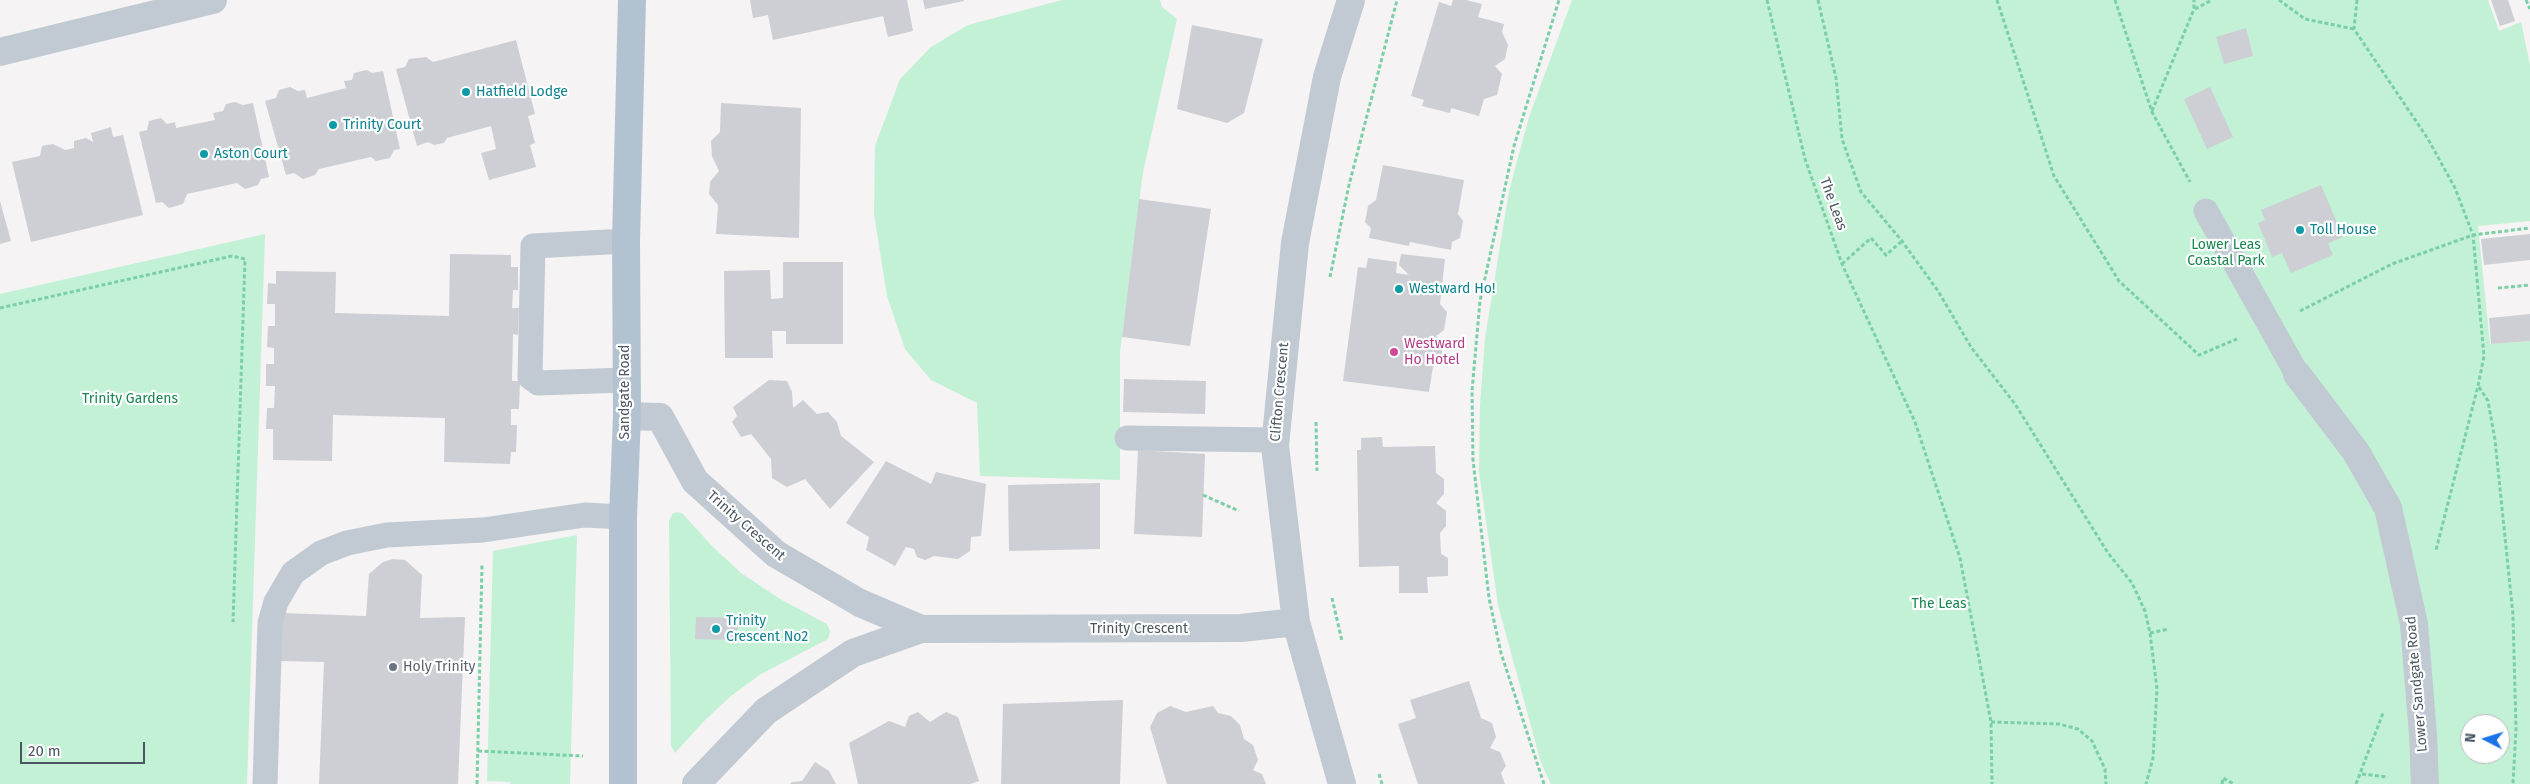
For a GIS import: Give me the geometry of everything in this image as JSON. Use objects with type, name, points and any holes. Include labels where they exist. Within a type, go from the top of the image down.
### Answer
[{"type":"main road","name":"Sandgate Road","points":[[623,784],[626,241],[632,0]]},
{"type":"street","points":[[0,52],[213,0]]},
{"type":"street","name":"Clifton Crescent","points":[[1342,784],[1296,622],[1275,440],[1295,243],[1327,77],[1352,0]]},
{"type":"street","name":"Lower Sandgate Road","points":[[2297,374],[2356,452],[2388,508],[2414,624],[2425,784]]},
{"type":"street","name":"Trinity Crescent","points":[[626,416],[660,417],[695,481],[776,554],[860,603],[921,630]]},
{"type":"street","name":"Trinity Crescent","points":[[696,784],[766,711],[853,653],[921,630],[1241,628],[1296,622]]},
{"type":"lane","points":[[2206,211],[2297,374]]},
{"type":"lane","points":[[626,241],[533,246],[530,377],[538,384],[626,380]]},
{"type":"lane","points":[[1127,438],[1275,440]]},
{"type":"lane","points":[[265,784],[270,623],[276,602],[293,573],[321,554],[348,544],[387,534],[483,530],[585,515],[623,517]]},
{"type":"path","points":[[1329,286],[1349,185],[1396,0]]},
{"type":"path","points":[[1544,784],[1501,653],[1489,598],[1473,460],[1472,391],[1480,301],[1514,146],[1559,0]]},
{"type":"path","name":"The Leas","points":[[1767,0],[1805,159],[1842,264],[1915,422],[1960,558],[1991,722],[1992,784]]},
{"type":"path","points":[[1818,0],[1836,78],[1842,139],[1861,192],[1902,241],[1938,291],[1971,347],[2015,404],[2108,552],[2132,583],[2145,611],[2150,633],[2157,689],[2153,758],[2146,784]]},
{"type":"path","points":[[1997,0],[2054,176],[2119,281],[2198,355],[2270,326],[2392,264],[2473,235],[2530,228]]},
{"type":"path","points":[[2115,0],[2152,112],[2206,211]]},
{"type":"path","points":[[2152,112],[2194,9],[2194,0]]},
{"type":"path","points":[[2194,9],[2212,0]]},
{"type":"path","points":[[2279,0],[2305,18],[2354,29]]},
{"type":"path","points":[[2356,0],[2354,29],[2428,139],[2455,188],[2473,235],[2484,356],[2433,559]]},
{"type":"path","points":[[2526,0],[2530,9]]},
{"type":"path","points":[[1842,264],[1871,238],[1886,255],[1902,241]]},
{"type":"path","points":[[0,308],[232,256],[245,259],[232,631]]},
{"type":"path","points":[[2498,288],[2530,285]]},
{"type":"path","points":[[2478,386],[2488,401],[2496,440],[2513,615],[2516,729],[2512,784]]},
{"type":"path","points":[[1316,418],[1317,476]]},
{"type":"path","points":[[1203,495],[1239,512]]},
{"type":"path","points":[[477,784],[483,530]]},
{"type":"path","points":[[1331,591],[1343,646]]},
{"type":"path","points":[[2150,633],[2169,630]]},
{"type":"path","points":[[1991,722],[2059,724],[2078,729],[2092,741],[2105,769],[2106,784]]},
{"type":"path","points":[[478,752],[583,756]]},
{"type":"path","points":[[1376,765],[1382,784]]},
{"type":"path","points":[[2356,784],[2362,774],[2397,778]]},
{"type":"path","points":[[2222,784],[2222,778],[2234,784]]},
{"type":"green space","points":[[1062,0],[1160,0],[1162,7],[1177,19],[1143,172],[1120,352],[1120,480],[980,476],[977,403],[931,380],[905,349],[887,296],[874,214],[875,146],[900,79],[931,47],[968,25]]},
{"type":"green space","name":"Lower Leas Coastal Park","points":[[1572,0],[2488,0],[2499,31],[2521,22],[2530,65],[2530,221],[2478,226],[2490,344],[2530,341],[2530,784],[1551,784],[1541,763],[1498,605],[1479,472],[1480,405],[1485,338],[1509,191],[1529,117]]},
{"type":"green space","name":"Trinity Gardens","points":[[265,234],[247,784],[0,784],[0,294]]},
{"type":"green space","points":[[673,513],[683,514],[712,546],[741,573],[780,599],[827,624],[830,631],[828,639],[761,674],[731,696],[704,721],[675,753],[671,746],[669,521]]},
{"type":"green space","points":[[577,535],[570,784],[510,784],[510,782],[487,781],[493,551]]},
{"type":"building","points":[[750,0],[907,0],[913,31],[888,37],[883,16],[773,40],[768,15],[753,18]]},
{"type":"building","points":[[923,0],[964,0],[964,1],[925,9]]},
{"type":"building","points":[[1453,0],[1466,0],[1482,4],[1478,17],[1504,24],[1502,32],[1508,45],[1505,59],[1495,66],[1502,74],[1497,95],[1484,99],[1479,116],[1451,108],[1450,113],[1422,106],[1424,100],[1411,96],[1439,2],[1451,6]]},
{"type":"building","points":[[2491,0],[2508,0],[2515,21],[2500,26]]},
{"type":"building","points":[[1192,25],[1263,39],[1244,113],[1227,123],[1177,109]]},
{"type":"building","points":[[2246,28],[2253,56],[2224,64],[2216,37]]},
{"type":"building","name":"Hatfield Lodge","points":[[516,40],[535,114],[528,116],[535,143],[530,145],[536,167],[489,180],[481,153],[496,149],[491,126],[447,138],[444,143],[434,145],[428,142],[417,146],[396,69],[405,67],[409,59],[426,57],[433,62]]},
{"type":"building","name":"Trinity Court","points":[[367,70],[372,73],[383,71],[400,149],[394,150],[390,158],[376,161],[371,157],[319,169],[315,175],[303,179],[294,173],[286,175],[265,101],[276,98],[279,90],[290,87],[298,91],[305,90],[307,98],[346,88],[344,81],[352,80],[354,73]]},
{"type":"building","points":[[2210,87],[2233,137],[2207,149],[2184,99]]},
{"type":"building","name":"Aston Court","points":[[235,102],[243,105],[253,103],[269,177],[261,179],[258,185],[245,189],[237,183],[187,194],[183,204],[169,208],[162,202],[156,203],[139,132],[147,130],[149,121],[161,118],[167,124],[175,122],[176,128],[215,120],[213,113],[223,111],[226,104]]},
{"type":"building","points":[[721,103],[801,108],[799,238],[716,234],[718,205],[709,194],[710,182],[719,171],[712,156],[711,141],[720,132]]},
{"type":"building","points":[[111,127],[113,137],[123,135],[143,215],[31,242],[12,162],[40,156],[42,146],[53,144],[65,150],[74,148],[74,141],[86,138],[93,142],[91,133]]},
{"type":"building","points":[[1383,165],[1464,180],[1458,214],[1463,221],[1460,238],[1452,242],[1451,250],[1410,242],[1409,246],[1369,238],[1371,228],[1365,222],[1368,206],[1376,200]]},
{"type":"building","name":"Toll House","points":[[2321,185],[2343,237],[2328,243],[2333,255],[2291,273],[2282,253],[2272,257],[2258,223],[2265,220],[2261,210]]},
{"type":"building","points":[[1139,199],[1211,209],[1190,346],[1122,337]]},
{"type":"building","points":[[0,201],[11,241],[0,244]]},
{"type":"building","points":[[2530,234],[2530,260],[2484,265],[2481,239]]},
{"type":"building","points":[[450,254],[511,255],[511,267],[518,267],[518,290],[513,290],[512,308],[519,308],[518,335],[513,334],[512,381],[520,381],[519,409],[511,409],[511,425],[517,425],[516,452],[511,452],[510,464],[444,462],[445,418],[333,415],[332,461],[273,460],[273,429],[266,429],[267,408],[274,408],[275,386],[266,386],[266,364],[274,364],[274,348],[267,347],[268,326],[275,326],[275,304],[267,304],[268,283],[276,284],[276,271],[336,272],[335,313],[449,316]]},
{"type":"building","points":[[1401,254],[1445,259],[1440,304],[1447,312],[1444,330],[1436,336],[1443,343],[1441,361],[1433,367],[1429,392],[1343,381],[1358,267],[1366,268],[1368,258],[1397,262],[1396,273],[1409,275],[1399,265]]},
{"type":"building","points":[[783,262],[843,262],[843,344],[786,344],[786,331],[772,331],[773,358],[725,358],[724,271],[770,270],[771,299],[783,298]]},
{"type":"building","points":[[2530,314],[2530,341],[2491,344],[2489,318]]},
{"type":"building","points":[[1124,379],[1206,381],[1205,414],[1123,412]]},
{"type":"building","points":[[769,380],[787,381],[792,392],[793,408],[803,400],[817,414],[828,412],[837,422],[841,436],[874,462],[830,509],[805,479],[787,487],[772,478],[771,459],[751,434],[741,437],[732,422],[737,416],[733,407]]},
{"type":"building","points":[[1382,437],[1383,447],[1435,446],[1436,473],[1444,479],[1444,494],[1436,503],[1446,511],[1446,526],[1440,533],[1441,554],[1448,558],[1448,576],[1427,577],[1428,593],[1399,593],[1399,566],[1359,567],[1357,450],[1361,450],[1361,438]]},
{"type":"building","points":[[1138,450],[1205,454],[1202,537],[1134,534]]},
{"type":"building","points":[[886,461],[931,484],[936,472],[986,484],[981,536],[971,537],[970,551],[958,559],[934,556],[925,560],[917,557],[914,549],[906,547],[895,566],[866,550],[869,537],[846,523]]},
{"type":"building","points":[[1100,483],[1100,549],[1009,551],[1008,485]]},
{"type":"building","name":"Holy Trinity","points":[[393,559],[405,560],[422,575],[420,618],[465,617],[458,784],[319,784],[324,662],[280,661],[282,613],[366,616],[369,574],[383,562]]},
{"type":"building","name":"Trinity Crescent No2","points":[[696,617],[738,618],[737,640],[695,639]]},
{"type":"building","points":[[1469,681],[1481,718],[1492,723],[1496,737],[1490,748],[1500,752],[1506,766],[1501,773],[1505,784],[1418,784],[1398,724],[1416,718],[1410,700]]},
{"type":"building","points":[[1123,700],[1120,784],[1001,784],[1003,704]]},
{"type":"building","points":[[1170,706],[1186,712],[1213,706],[1218,713],[1231,716],[1240,725],[1244,739],[1253,745],[1258,760],[1253,770],[1262,774],[1266,784],[1167,784],[1150,727],[1157,713]]},
{"type":"building","points":[[918,712],[930,722],[946,712],[958,717],[979,781],[970,784],[858,784],[849,743],[889,721],[905,727],[909,716]]},
{"type":"building","points":[[815,762],[829,771],[836,784],[790,784],[802,781]]},
{"type":"place","name":"Hatfield Lodge","points":[[466,92]]},
{"type":"place","name":"Trinity Court","points":[[333,125]]},
{"type":"place","name":"Aston Court","points":[[204,154]]},
{"type":"place","name":"Toll House","points":[[2300,230]]},
{"type":"place","name":"Westward Ho!","points":[[1399,289]]},
{"type":"place","name":"Westward Ho Hotel","points":[[1394,352]]},
{"type":"place","name":"Trinity Crescent No2","points":[[716,629]]},
{"type":"place","name":"Holy Trinity","points":[[393,667]]}]
